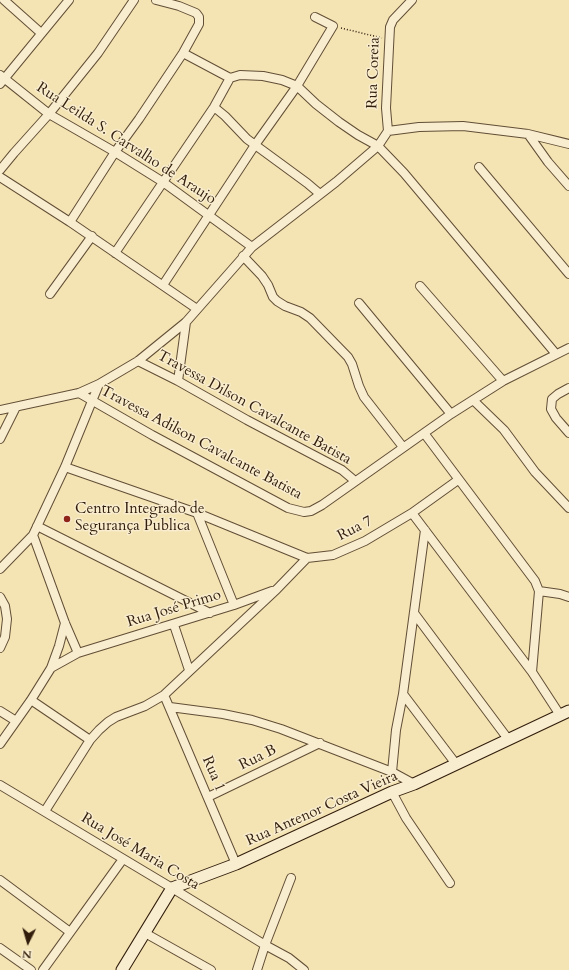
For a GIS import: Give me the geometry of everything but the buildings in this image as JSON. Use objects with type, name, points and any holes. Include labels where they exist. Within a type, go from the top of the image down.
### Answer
[{"type":"main road","name":"Rua Antenor Costa Vieira","points":[[172,888],[236,864],[392,792],[414,784],[564,713]]},
{"type":"main road","points":[[122,970],[172,888]]},
{"type":"street","points":[[4,0],[41,34]]},
{"type":"street","points":[[1,79],[69,0]]},
{"type":"street","points":[[0,170],[49,114],[98,53],[134,0]]},
{"type":"street","points":[[70,222],[115,152],[183,54],[199,24],[199,16],[189,9],[156,0]]},
{"type":"street","name":"Rua Coreia","points":[[388,131],[386,108],[391,24],[412,0]]},
{"type":"street","points":[[163,285],[254,144],[297,86],[333,26],[315,17]]},
{"type":"street","points":[[183,54],[230,78],[240,75],[263,76],[282,80],[297,86],[338,122],[378,146],[404,173],[556,354]]},
{"type":"street","points":[[115,253],[214,107],[230,78]]},
{"type":"street","name":"Rua Leilda S. Carvalho de Araujo","points":[[1,79],[49,114],[163,182],[252,247]]},
{"type":"street","points":[[214,107],[225,116],[241,134],[308,183],[320,194]]},
{"type":"street","points":[[0,410],[79,393],[100,384],[138,361],[186,322],[252,247],[378,146],[388,131],[419,127],[463,126],[528,134],[569,144]]},
{"type":"street","points":[[528,134],[548,162],[569,186]]},
{"type":"street","points":[[479,167],[569,274]]},
{"type":"street","points":[[0,177],[92,236],[197,309]]},
{"type":"street","points":[[50,294],[92,236]]},
{"type":"street","points":[[244,256],[262,276],[273,298],[277,302],[301,312],[310,318],[348,357],[364,397],[403,447]]},
{"type":"street","points":[[420,286],[503,381]]},
{"type":"street","points":[[359,302],[451,414]]},
{"type":"street","points":[[178,381],[186,322]]},
{"type":"street","name":"Travessa Dilson Cavalcante Batista","points":[[311,511],[322,505],[451,414],[503,381],[569,348]]},
{"type":"street","name":"Travessa Dilson Cavalcante Batista","points":[[138,361],[178,381],[247,420],[342,470],[355,481]]},
{"type":"street","points":[[0,567],[33,535],[65,467],[100,384]]},
{"type":"street","points":[[569,388],[552,399],[551,409],[569,433]]},
{"type":"street","name":"Travessa Adilson Cavalcante Batista","points":[[79,393],[152,435],[288,508],[299,512],[311,511]]},
{"type":"street","points":[[473,400],[504,430],[535,472],[569,508]]},
{"type":"street","points":[[0,439],[16,407]]},
{"type":"street","points":[[424,433],[458,480],[529,571],[539,590],[532,672]]},
{"type":"street","points":[[45,811],[90,740],[98,730],[116,717],[145,706],[164,695],[276,589],[306,558],[196,513],[65,467]]},
{"type":"street","name":"Rua 7","points":[[306,558],[332,555],[365,541],[412,514],[458,480]]},
{"type":"street","points":[[196,513],[234,605]]},
{"type":"street","points":[[412,514],[485,612],[564,713]]},
{"type":"street","points":[[37,526],[210,613]]},
{"type":"street","points":[[392,772],[396,730],[403,694],[425,530]]},
{"type":"street","points":[[33,535],[65,623],[78,653]]},
{"type":"street","name":"Rua José Primo","points":[[52,668],[78,653],[174,625],[276,589]]},
{"type":"street","points":[[539,590],[569,597]]},
{"type":"street","points":[[0,597],[7,619],[5,637],[0,648]]},
{"type":"street","points":[[414,614],[508,739]]},
{"type":"street","points":[[0,744],[52,668],[60,646],[65,623]]},
{"type":"street","points":[[174,625],[189,670]]},
{"type":"street","points":[[403,694],[456,764]]},
{"type":"street","name":"Rua 1","points":[[164,695],[236,864]]},
{"type":"street","points":[[31,700],[90,740]]},
{"type":"street","points":[[170,707],[223,714],[252,720],[320,743],[392,772],[414,784]]},
{"type":"street","points":[[0,711],[16,721]]},
{"type":"street","name":"Rua B","points":[[208,797],[320,743]]},
{"type":"street","name":"Rua José Maria Costa","points":[[0,785],[289,958],[304,970]]},
{"type":"street","points":[[392,792],[406,818],[450,883]]},
{"type":"street","points":[[43,970],[123,859]]},
{"type":"street","points":[[257,970],[291,878]]},
{"type":"street","points":[[0,880],[70,932]]},
{"type":"street","points":[[144,933],[211,970]]},
{"type":"street","points":[[0,948],[31,970]]},
{"type":"path","points":[[333,26],[389,40]]},
{"type":"place","name":"Centro Integrado de Segurança Publica","points":[[67,519]]}]
